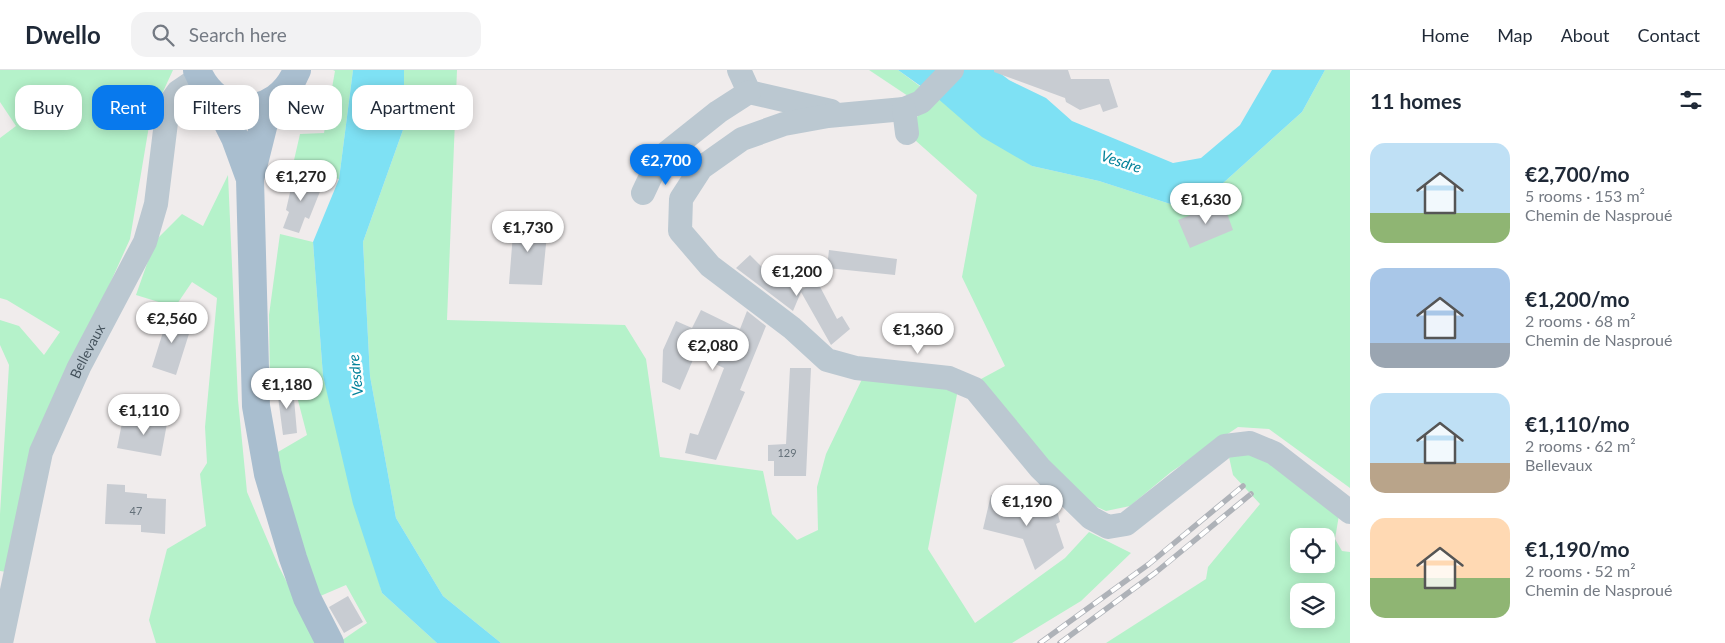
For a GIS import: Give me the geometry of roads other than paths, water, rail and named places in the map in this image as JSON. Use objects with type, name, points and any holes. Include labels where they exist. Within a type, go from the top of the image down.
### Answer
[{"type":"main road","points":[[290,85],[297,70]]},
{"type":"main road","points":[[204,81],[227,104],[241,108],[256,107],[269,103]]},
{"type":"main road","points":[[204,81],[235,138],[250,179]]},
{"type":"main road","points":[[269,103],[250,179],[256,406],[268,474],[293,558],[307,598],[330,643]]},
{"type":"street","points":[[739,70],[749,92]]},
{"type":"street","points":[[952,70],[921,102],[904,109],[845,114],[784,124],[742,139],[701,168],[680,199],[680,231],[710,266],[792,328],[827,360],[856,368],[949,378],[975,389],[1040,468],[1091,518],[1108,527],[1126,524],[1226,446],[1250,442],[1274,453],[1350,512]]},
{"type":"street","name":"Bellevaux","points":[[1,643],[41,452],[80,367],[145,242],[156,204],[168,106],[178,92],[204,81]]},
{"type":"street","points":[[643,192],[659,159],[718,112],[749,92],[845,114]]},
{"type":"street","points":[[904,109],[907,132]]},
{"type":"street","points":[[659,159],[693,180]]},
{"type":"water","name":"Vesdre","points":[[353,70],[404,70],[404,85],[352,85],[352,130],[403,130],[363,242],[370,376],[396,518],[443,596],[501,643],[437,643],[382,593],[353,504],[323,376],[313,242],[339,179]]},
{"type":"water","name":"Vesdre","points":[[898,70],[996,70],[1009,80],[1046,98],[1072,121],[1173,163],[1201,158],[1240,125],[1272,70],[1325,70],[1302,112],[1192,211],[1099,181],[1032,166],[982,137],[936,97]]},
{"type":"railway","points":[[1040,643],[1149,564],[1243,486]]},
{"type":"railway","points":[[1060,643],[1155,573],[1251,494]]}]
